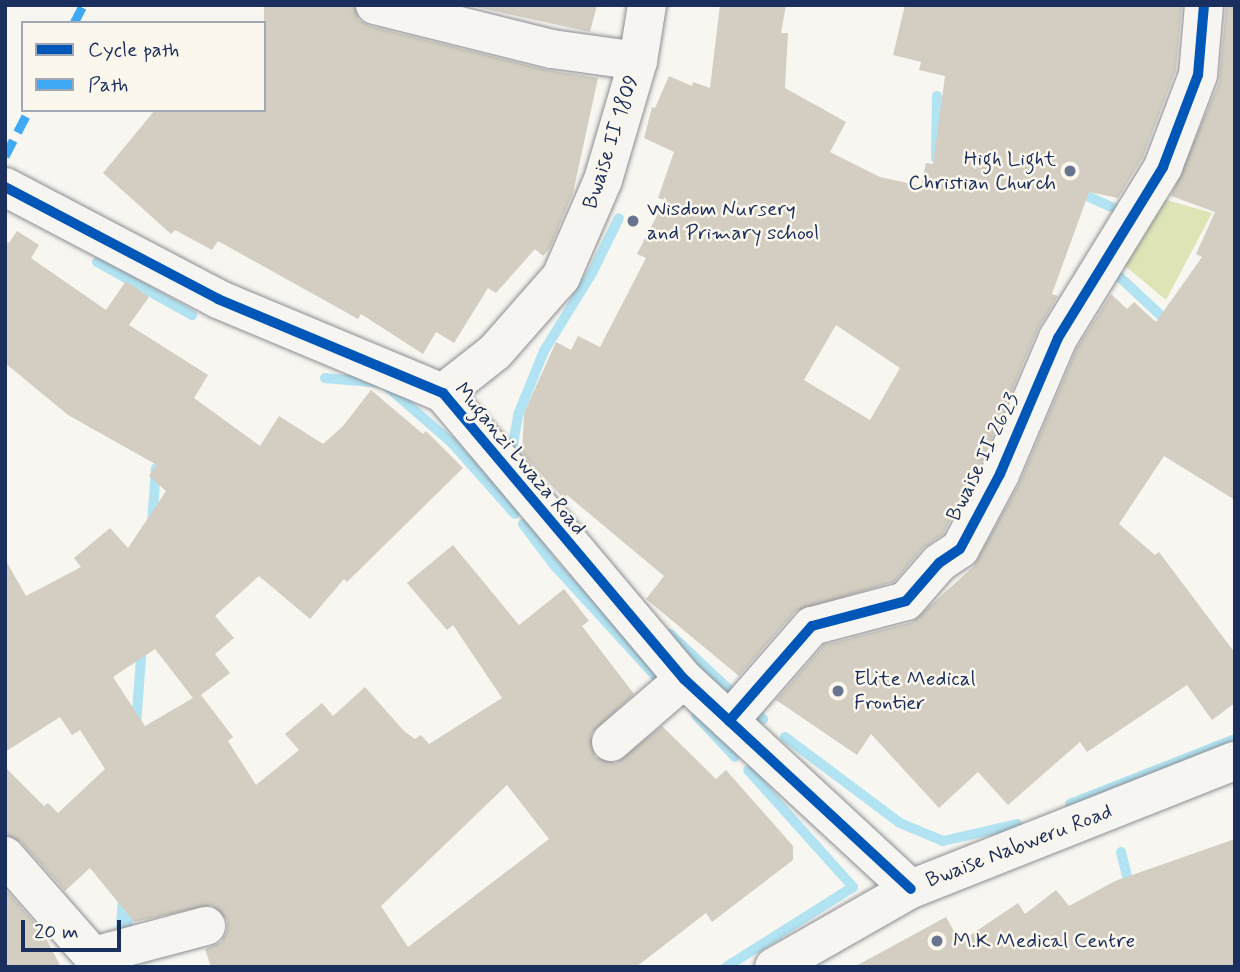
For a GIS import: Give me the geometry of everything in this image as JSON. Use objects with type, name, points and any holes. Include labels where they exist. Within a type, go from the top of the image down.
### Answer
[{"type":"street","points":[[375,5],[552,49],[638,61]]},
{"type":"street","name":"Bwaise II 1809","points":[[443,393],[495,352],[561,277],[603,180],[638,61],[647,5]]},
{"type":"street","name":"Bwaise II 2623","points":[[729,721],[812,626],[906,601],[939,563],[960,549],[1000,474],[1058,338],[1163,167],[1198,75],[1204,5]]},
{"type":"street","name":"Muganzi Lwaza Road","points":[[5,187],[218,299],[443,393],[684,679],[911,889]]},
{"type":"street","points":[[611,742],[684,679]]},
{"type":"street","name":"Bwaise Nabweru Road","points":[[774,967],[911,889],[1235,761]]},
{"type":"street","points":[[5,856],[93,956],[206,926]]},
{"type":"green space","points":[[1156,197],[1212,213],[1166,300],[1124,265]]},
{"type":"building","points":[[264,5],[354,5],[359,20],[370,26],[547,70],[598,78],[573,193],[550,248],[543,256],[535,249],[496,293],[488,288],[454,343],[436,332],[423,354],[361,314],[358,319],[218,241],[212,250],[175,230],[171,234],[103,173],[153,112],[266,112]]},
{"type":"building","points":[[467,5],[597,5],[590,32]]},
{"type":"building","points":[[720,5],[786,5],[781,33],[788,33],[785,88],[846,122],[830,152],[880,177],[921,186],[926,163],[933,164],[945,76],[919,70],[921,62],[893,55],[905,5],[1182,5],[1176,70],[1143,157],[1118,198],[1089,192],[1052,294],[1058,296],[1038,329],[980,465],[943,534],[923,548],[894,582],[796,611],[739,676],[646,599],[664,576],[567,495],[564,499],[522,453],[524,413],[556,342],[571,350],[578,336],[600,347],[646,258],[637,254],[665,200],[658,198],[674,152],[644,138],[652,107],[655,108],[669,76],[692,86],[693,82],[710,88]],"holes":[[[836,325],[900,368],[870,420],[804,380]]]},
{"type":"building","points":[[1226,5],[1235,5],[1235,500],[1164,456],[1119,524],[1155,555],[1159,552],[1235,653],[1235,703],[1212,720],[1187,685],[1087,752],[1080,742],[1008,805],[978,772],[939,808],[871,734],[857,755],[776,700],[824,645],[912,622],[973,567],[1019,484],[1077,348],[1111,294],[1127,309],[1134,302],[1156,322],[1202,257],[1196,254],[1215,212],[1171,196],[1219,82]]},
{"type":"building","points":[[17,231],[39,245],[31,258],[106,310],[126,281],[149,297],[129,325],[208,375],[194,398],[260,446],[279,416],[323,444],[343,426],[371,390],[423,434],[426,431],[463,468],[347,582],[344,579],[310,619],[259,576],[215,616],[234,638],[215,654],[230,673],[201,695],[233,737],[228,741],[256,785],[299,750],[285,734],[322,703],[333,716],[365,687],[404,731],[415,739],[421,735],[429,744],[502,698],[453,625],[447,630],[407,583],[453,545],[519,625],[564,589],[589,621],[582,626],[634,694],[591,734],[595,757],[616,763],[662,726],[716,779],[726,770],[793,846],[793,860],[712,922],[706,913],[636,967],[211,967],[205,949],[221,942],[227,931],[227,920],[212,905],[134,922],[90,868],[65,891],[21,842],[5,835],[5,767],[44,806],[48,803],[58,813],[105,769],[80,730],[72,735],[60,717],[5,752],[5,559],[26,596],[81,567],[74,558],[110,528],[128,548],[166,491],[149,476],[157,465],[68,415],[5,363],[5,240],[9,243]],"holes":[[[155,649],[193,698],[145,726],[113,677]],[[507,785],[549,839],[408,947],[381,906]]]},
{"type":"building","points":[[1235,839],[1235,967],[854,967],[946,917],[960,942],[1018,903],[1025,914],[1056,890],[1069,906],[1115,881]]},
{"type":"building","points":[[5,889],[42,931],[61,967],[5,967]]},
{"type":"waterway","points":[[936,158],[937,96]]},
{"type":"waterway","points":[[1078,192],[1125,213]]},
{"type":"waterway","points":[[517,456],[512,450],[518,415],[544,351],[592,273],[619,218]]},
{"type":"waterway","points":[[97,262],[192,315]]},
{"type":"waterway","points":[[1111,269],[1170,324]]},
{"type":"waterway","points":[[325,378],[383,383],[451,442],[515,514]]},
{"type":"waterway","points":[[152,523],[156,468]]},
{"type":"waterway","points":[[523,524],[554,565],[659,680]]},
{"type":"waterway","points":[[670,634],[738,698]]},
{"type":"waterway","points":[[136,725],[142,646]]},
{"type":"waterway","points":[[749,708],[763,719]]},
{"type":"waterway","points":[[696,715],[735,757]]},
{"type":"waterway","points":[[785,737],[900,823],[943,841],[1017,824]]},
{"type":"waterway","points":[[1070,804],[1235,739]]},
{"type":"waterway","points":[[726,967],[853,887],[748,770]]},
{"type":"waterway","points":[[1121,852],[1130,888]]},
{"type":"waterway","points":[[120,942],[123,897]]},
{"type":"waterway","points":[[127,938],[129,904]]},
{"type":"marked path","points":[[75,21],[83,5]]},
{"type":"marked path","points":[[5,156],[28,112]]},
{"type":"cycle path","points":[[729,721],[812,626],[906,601],[939,563],[960,549],[1000,474],[1058,338],[1163,167],[1198,75],[1204,5]]},
{"type":"cycle path","points":[[5,187],[218,299],[443,393],[684,679],[911,889]]},
{"type":"place","name":"High Light Christian Church","points":[[1070,171]]},
{"type":"place","name":"Wisdom Nursery and Primary school","points":[[633,221]]},
{"type":"place","name":"Elite Medical Frontier","points":[[838,691]]},
{"type":"place","name":"M.K Medical Centre","points":[[937,941]]}]
